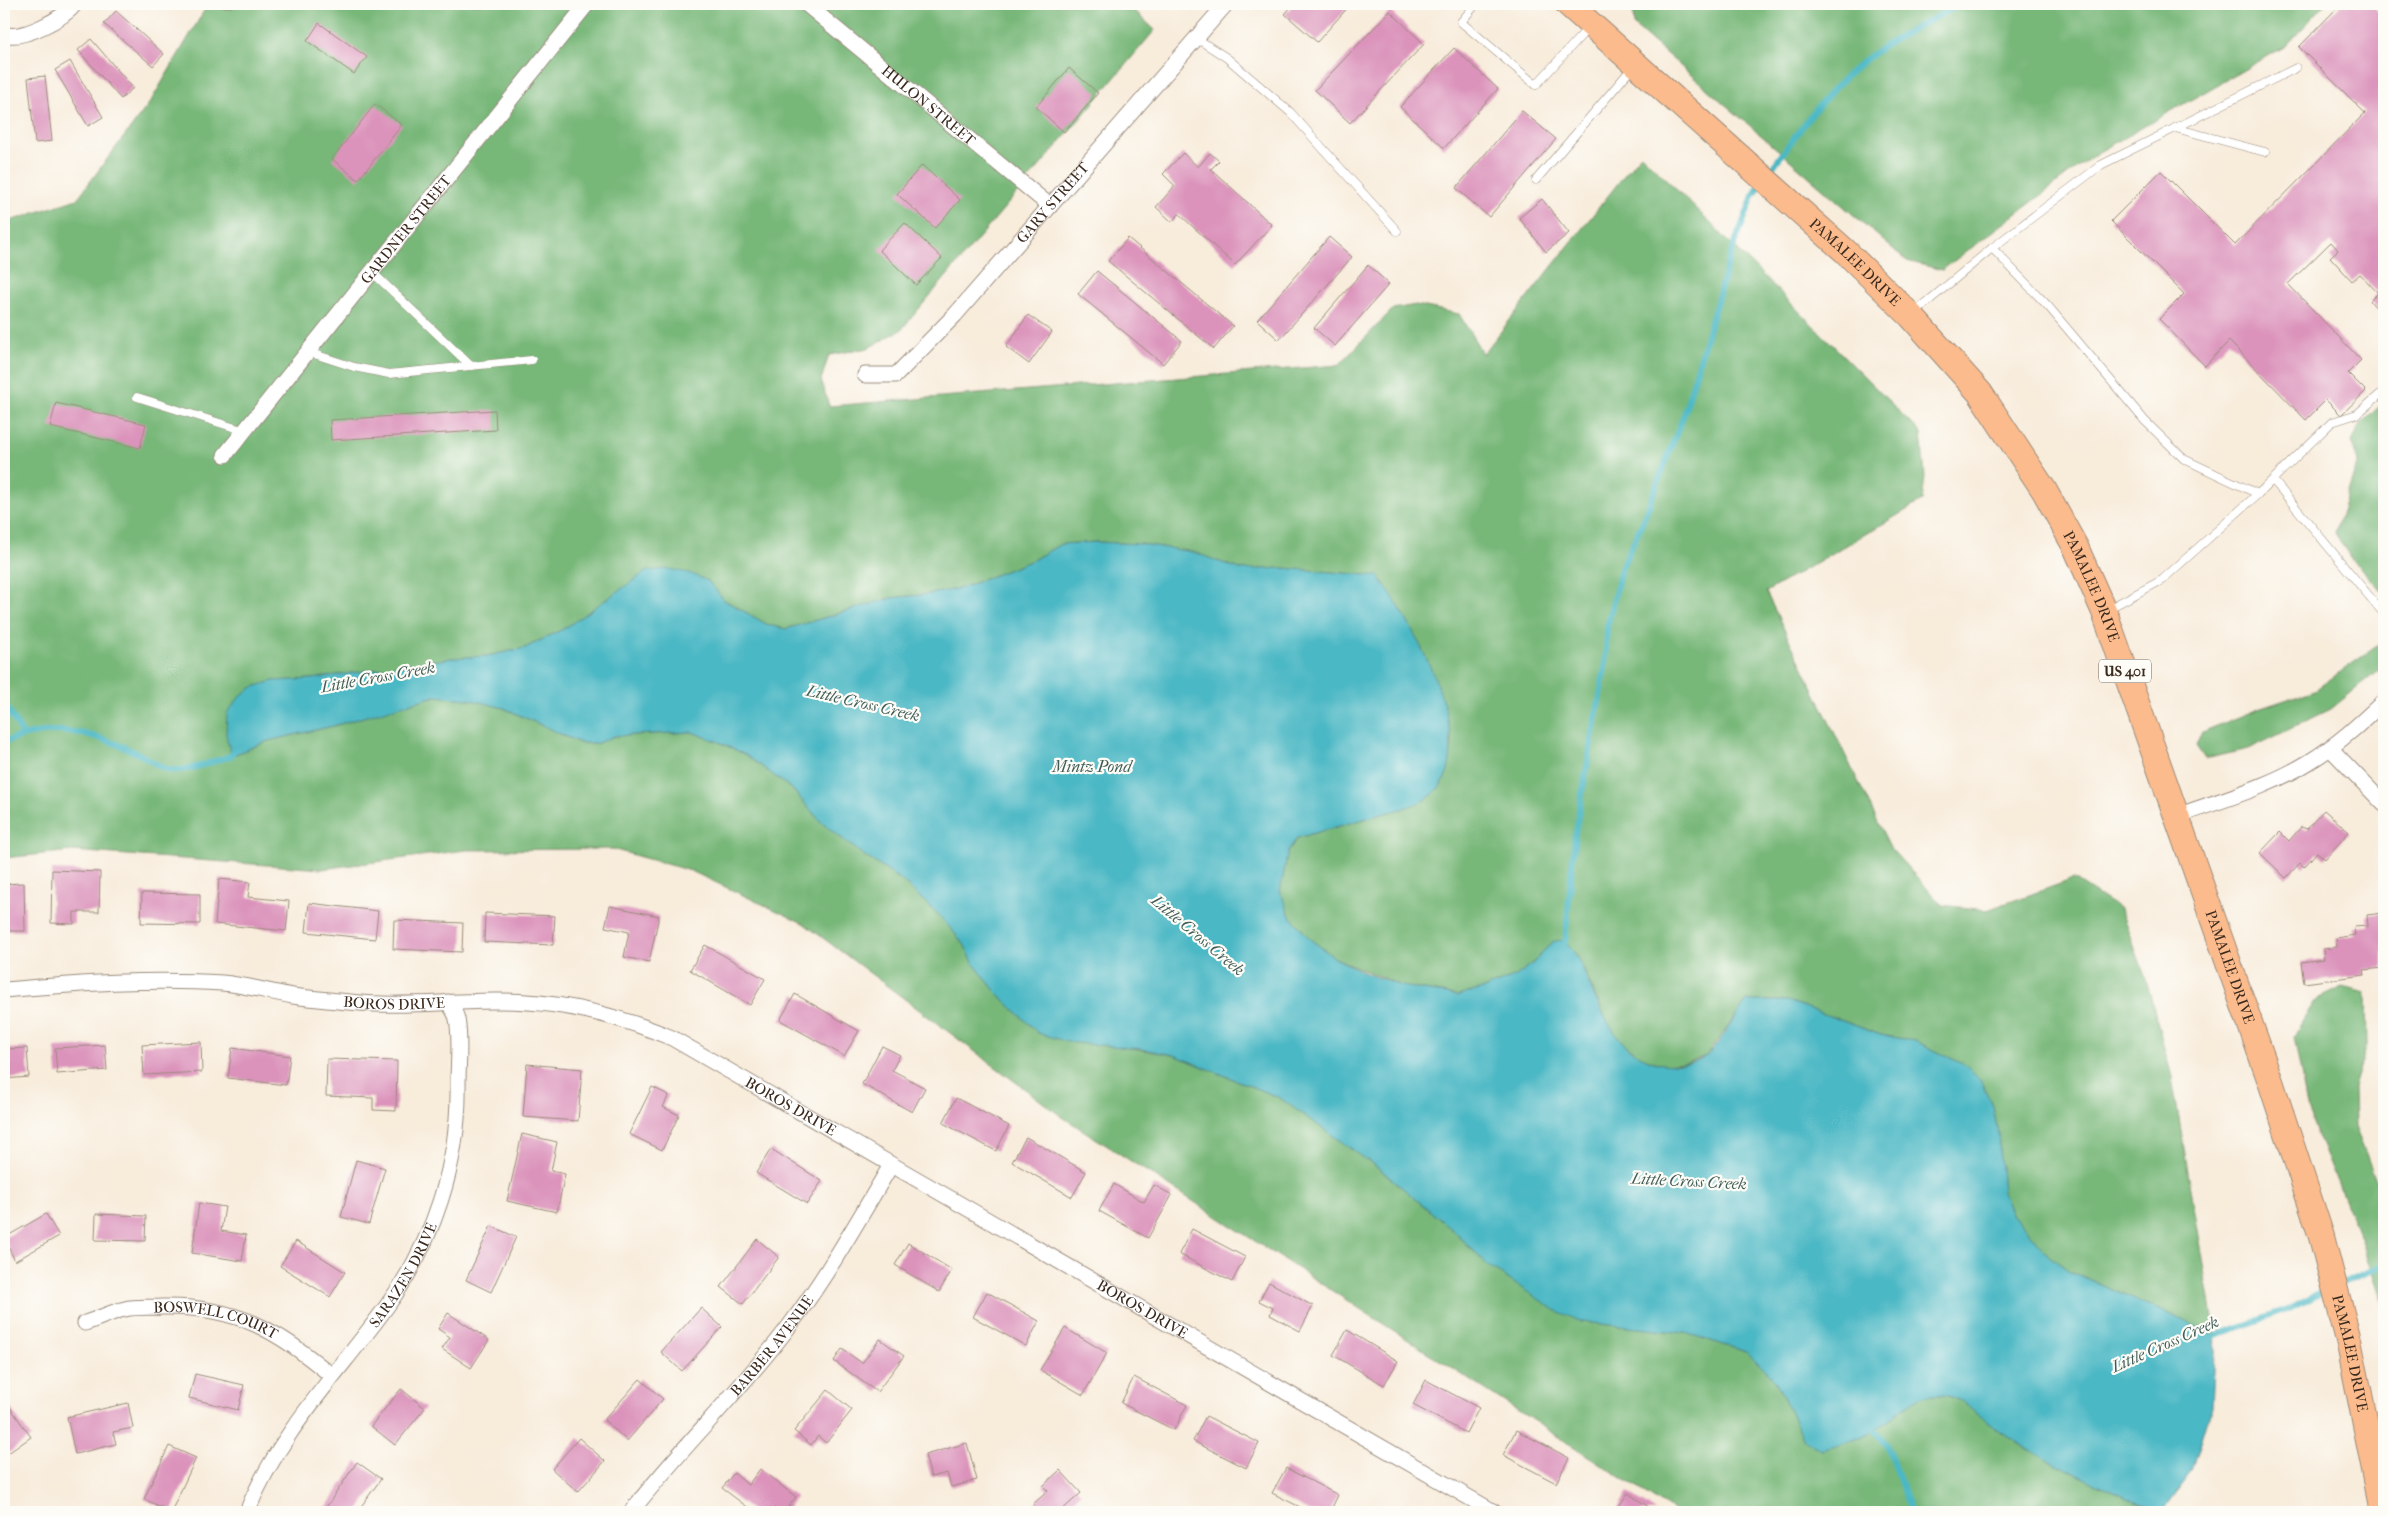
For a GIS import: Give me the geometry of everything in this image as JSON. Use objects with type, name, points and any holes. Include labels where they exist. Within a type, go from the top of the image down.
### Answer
[{"type":"main road","name":"PAMALEE DRIVE","points":[[1568,4],[1791,202],[1911,316],[1980,393],[2044,490],[2076,548],[2104,611],[2271,1083],[2321,1235],[2349,1342],[2383,1512]]},
{"type":"street","points":[[4,34],[9,36],[44,27],[75,4]]},
{"type":"street","name":"GARDNER STREET","points":[[225,455],[587,4]]},
{"type":"street","name":"HULON STREET","points":[[806,4],[1050,206]]},
{"type":"street","name":"GARY STREET","points":[[865,375],[896,374],[955,315],[1226,4]]},
{"type":"street","points":[[2177,816],[2270,782],[2308,763],[2346,737],[2384,701]]},
{"type":"street","points":[[2330,748],[2384,804]]},
{"type":"street","name":"BOROS DRIVE","points":[[4,990],[101,982],[156,980],[224,983],[293,996],[361,1003],[416,1005],[498,1001],[553,1005],[607,1015],[646,1028],[672,1038],[1494,1512]]},
{"type":"street","name":"SARAZEN DRIVE","points":[[247,1512],[277,1452],[299,1418],[388,1305],[416,1258],[433,1220],[446,1181],[455,1141],[458,1100],[457,1018],[448,1002]]},
{"type":"street","name":"BARBER AVENUE","points":[[631,1512],[666,1467],[747,1378],[790,1325],[830,1269],[891,1165]]},
{"type":"street","name":"BOSWELL COURT","points":[[85,1323],[125,1309],[184,1307],[211,1310],[263,1326],[299,1347],[332,1376]]},
{"type":"lane","points":[[1476,4],[1461,22],[1536,85],[1592,24]]},
{"type":"lane","points":[[1196,38],[1227,58],[1290,112],[1397,231]]},
{"type":"lane","points":[[1536,180],[1636,64]]},
{"type":"lane","points":[[1911,316],[1992,248],[2101,165],[2296,68]]},
{"type":"lane","points":[[2175,128],[2265,152]]},
{"type":"lane","points":[[1992,248],[2048,306],[2145,421],[2184,459],[2258,494]]},
{"type":"lane","points":[[372,272],[471,366]]},
{"type":"lane","points":[[308,352],[354,368],[389,374],[532,360]]},
{"type":"lane","points":[[2104,611],[2162,580],[2258,494],[2332,422],[2357,414],[2384,391]]},
{"type":"lane","points":[[137,397],[245,431]]},
{"type":"lane","points":[[2273,480],[2384,614]]},
{"type":"green space","points":[[208,4],[1127,4],[1155,30],[901,330],[868,348],[829,355],[821,380],[829,406],[1339,365],[1393,309],[1416,305],[1459,314],[1483,354],[1641,154],[1921,433],[1925,477],[1922,501],[1766,592],[1891,849],[1942,905],[1987,910],[2074,879],[2120,909],[2145,975],[2172,1078],[2216,1335],[2068,1270],[2049,1256],[2011,1212],[2003,1192],[1998,1134],[1993,1106],[1980,1080],[1965,1065],[1915,1041],[1881,1035],[1788,1001],[1747,1001],[1706,1056],[1686,1063],[1664,1065],[1643,1058],[1623,1043],[1609,1026],[1578,957],[1552,942],[1532,964],[1516,976],[1486,988],[1458,996],[1402,986],[1335,958],[1310,939],[1290,916],[1280,891],[1288,851],[1297,838],[1403,808],[1428,797],[1445,779],[1452,745],[1448,721],[1378,576],[1283,568],[1242,570],[1193,552],[1142,544],[1096,542],[1061,544],[1033,560],[962,588],[891,598],[786,629],[768,625],[724,600],[708,581],[565,628],[525,648],[487,656],[452,658],[312,679],[273,681],[231,756],[268,741],[333,726],[435,696],[468,699],[504,708],[580,743],[598,743],[614,736],[692,732],[719,742],[746,755],[792,789],[822,823],[862,854],[901,880],[937,913],[964,944],[974,964],[996,992],[1038,1033],[1174,1055],[1280,1098],[1381,1170],[1454,1231],[1488,1266],[1582,1322],[1686,1333],[1747,1352],[1775,1380],[1804,1440],[1822,1450],[1870,1433],[1920,1397],[1937,1394],[1947,1395],[1964,1402],[2014,1440],[2055,1464],[2161,1512],[1675,1512],[1061,1116],[803,923],[691,871],[612,849],[466,850],[322,869],[72,851],[4,858],[4,223],[77,199],[151,101]]},
{"type":"green space","points":[[1632,4],[2325,4],[2286,46],[2097,153],[1942,270],[1907,261],[1634,26]]},
{"type":"green space","points":[[2384,402],[2384,593],[2350,557],[2335,533],[2358,461],[2351,442],[2362,423]]},
{"type":"green space","points":[[2384,641],[2384,666],[2331,709],[2249,749],[2205,759],[2196,746],[2202,732],[2261,708],[2315,690]]},
{"type":"green space","points":[[2342,987],[2366,993],[2367,1045],[2354,1087],[2355,1127],[2377,1182],[2384,1187],[2384,1308],[2362,1243],[2308,1111],[2294,1036],[2315,1000]]},
{"type":"water","name":"Mintz Pond","points":[[1096,542],[1142,544],[1193,552],[1242,570],[1283,568],[1378,576],[1408,623],[1438,687],[1448,720],[1451,752],[1445,778],[1428,798],[1403,808],[1297,838],[1288,851],[1280,891],[1290,916],[1310,939],[1335,958],[1368,974],[1402,986],[1458,996],[1486,988],[1516,976],[1532,964],[1552,942],[1560,940],[1569,946],[1575,954],[1603,1013],[1618,1037],[1628,1048],[1640,1056],[1660,1064],[1680,1064],[1706,1056],[1747,1001],[1788,1001],[1881,1035],[1915,1041],[1965,1065],[1980,1080],[1993,1106],[1998,1134],[2003,1192],[2011,1212],[2049,1256],[2068,1270],[2216,1335],[2212,1406],[2192,1471],[2161,1512],[2055,1464],[2014,1440],[1964,1402],[1947,1395],[1937,1394],[1920,1397],[1870,1433],[1822,1450],[1804,1440],[1775,1380],[1747,1352],[1685,1333],[1582,1322],[1555,1310],[1488,1266],[1454,1231],[1381,1170],[1280,1098],[1174,1055],[1141,1049],[1067,1042],[1038,1033],[996,992],[974,964],[964,944],[937,913],[901,880],[862,854],[822,823],[792,789],[746,755],[719,742],[692,732],[614,736],[598,743],[580,743],[504,708],[468,699],[435,696],[333,726],[268,741],[231,756],[226,734],[227,713],[241,695],[253,687],[273,681],[312,679],[452,658],[487,656],[525,648],[565,628],[647,571],[669,569],[689,573],[708,581],[724,600],[768,625],[786,629],[891,598],[962,588],[1033,560],[1061,544]]},
{"type":"building","points":[[218,4],[232,4],[232,7],[217,7]]},
{"type":"building","points":[[1294,4],[1351,4],[1317,42],[1285,14]]},
{"type":"building","points":[[2341,4],[2371,4],[2384,17],[2384,316],[2370,301],[2378,293],[2360,274],[2352,281],[2330,257],[2338,250],[2331,242],[2288,284],[2361,360],[2348,373],[2366,391],[2341,415],[2326,400],[2306,420],[2229,341],[2205,366],[2159,319],[2184,294],[2111,221],[2161,171],[2235,245],[2365,113],[2299,47]]},
{"type":"building","points":[[116,11],[164,54],[153,66],[104,24]]},
{"type":"building","points":[[1390,11],[1424,44],[1350,123],[1315,90]]},
{"type":"building","points":[[319,23],[367,57],[354,74],[307,41]]},
{"type":"building","points":[[91,39],[133,88],[121,99],[78,50]]},
{"type":"building","points":[[1454,48],[1498,89],[1444,148],[1400,107]]},
{"type":"building","points":[[70,61],[103,117],[88,126],[55,70]]},
{"type":"building","points":[[1069,68],[1098,93],[1064,132],[1036,107]]},
{"type":"building","points":[[45,76],[52,141],[35,143],[28,78]]},
{"type":"building","points":[[375,104],[402,125],[358,180],[332,159]]},
{"type":"building","points":[[1522,111],[1556,139],[1489,217],[1456,188]]},
{"type":"building","points":[[1183,153],[1198,167],[1210,153],[1219,161],[1211,169],[1272,225],[1235,265],[1179,214],[1172,222],[1156,207],[1175,186],[1163,174]]},
{"type":"building","points":[[922,165],[960,200],[935,228],[897,194]]},
{"type":"building","points":[[1542,199],[1569,233],[1546,252],[1519,218]]},
{"type":"building","points":[[905,223],[942,258],[916,285],[879,250]]},
{"type":"building","points":[[1329,237],[1352,257],[1279,340],[1257,320]]},
{"type":"building","points":[[1128,238],[1233,326],[1214,349],[1108,261]]},
{"type":"building","points":[[1368,265],[1389,284],[1335,346],[1314,328]]},
{"type":"building","points":[[1097,271],[1182,341],[1163,364],[1078,294]]},
{"type":"building","points":[[1028,315],[1052,332],[1029,364],[1006,347]]},
{"type":"building","points":[[56,403],[146,424],[140,448],[50,427]]},
{"type":"building","points":[[495,410],[496,430],[331,440],[330,420]]},
{"type":"building","points":[[2324,810],[2349,832],[2325,859],[2317,852],[2304,867],[2300,863],[2286,878],[2260,853],[2280,832],[2289,841],[2301,827],[2307,829]]},
{"type":"building","points":[[52,870],[100,872],[99,912],[74,912],[74,924],[51,923]]},
{"type":"building","points":[[219,879],[250,882],[248,897],[289,901],[286,931],[215,924]]},
{"type":"building","points":[[24,883],[25,931],[4,931],[4,884]]},
{"type":"building","points":[[142,893],[200,894],[200,924],[141,923]]},
{"type":"building","points":[[309,903],[378,911],[375,939],[306,932]]},
{"type":"building","points":[[610,906],[659,916],[649,962],[624,957],[629,932],[605,927]]},
{"type":"building","points":[[485,913],[555,916],[553,945],[484,942]]},
{"type":"building","points":[[2384,913],[2383,968],[2364,970],[2365,975],[2304,983],[2301,962],[2324,959],[2323,949],[2337,947],[2336,938],[2355,935],[2354,927],[2368,926],[2367,915]]},
{"type":"building","points":[[394,920],[463,923],[462,952],[393,949]]},
{"type":"building","points":[[705,945],[765,979],[750,1005],[690,970]]},
{"type":"building","points":[[795,994],[859,1031],[844,1056],[780,1020]]},
{"type":"building","points":[[201,1042],[202,1072],[144,1075],[142,1045]]},
{"type":"building","points":[[105,1045],[107,1070],[57,1074],[55,1048]]},
{"type":"building","points":[[882,1046],[900,1055],[892,1070],[925,1088],[912,1112],[862,1084]]},
{"type":"building","points":[[27,1048],[29,1077],[4,1079],[4,1049]]},
{"type":"building","points":[[232,1048],[290,1056],[286,1085],[228,1078]]},
{"type":"building","points":[[327,1059],[397,1061],[396,1111],[373,1110],[373,1098],[326,1096]]},
{"type":"building","points":[[527,1064],[582,1069],[578,1121],[523,1117]]},
{"type":"building","points":[[652,1087],[669,1095],[663,1107],[679,1115],[662,1150],[629,1134]]},
{"type":"building","points":[[956,1098],[1009,1126],[996,1151],[943,1123]]},
{"type":"building","points":[[522,1134],[557,1142],[551,1171],[565,1174],[557,1212],[507,1201]]},
{"type":"building","points":[[1026,1137],[1086,1172],[1072,1197],[1012,1162]]},
{"type":"building","points":[[771,1149],[822,1181],[807,1204],[756,1173]]},
{"type":"building","points":[[356,1160],[385,1168],[369,1224],[341,1217]]},
{"type":"building","points":[[1114,1184],[1144,1202],[1154,1185],[1172,1195],[1148,1238],[1099,1211]]},
{"type":"building","points":[[199,1203],[225,1207],[221,1231],[246,1235],[242,1261],[192,1253]]},
{"type":"building","points":[[46,1214],[59,1236],[15,1261],[4,1238]]},
{"type":"building","points":[[96,1214],[146,1216],[145,1241],[95,1240]]},
{"type":"building","points":[[491,1226],[516,1237],[491,1292],[466,1280]]},
{"type":"building","points":[[1192,1229],[1245,1257],[1232,1282],[1179,1254]]},
{"type":"building","points":[[757,1239],[779,1257],[743,1304],[721,1287]]},
{"type":"building","points":[[296,1241],[345,1272],[330,1297],[280,1266]]},
{"type":"building","points":[[908,1243],[952,1270],[939,1292],[895,1265]]},
{"type":"building","points":[[1269,1282],[1313,1306],[1300,1331],[1270,1315],[1273,1308],[1259,1301]]},
{"type":"building","points":[[987,1292],[1039,1321],[1026,1346],[973,1317]]},
{"type":"building","points":[[701,1308],[722,1327],[682,1371],[661,1352]]},
{"type":"building","points":[[448,1313],[489,1340],[471,1368],[442,1349],[450,1337],[438,1329]]},
{"type":"building","points":[[1065,1328],[1107,1353],[1083,1395],[1040,1370]]},
{"type":"building","points":[[1347,1330],[1398,1361],[1384,1385],[1333,1355]]},
{"type":"building","points":[[880,1339],[904,1356],[877,1392],[834,1361],[842,1349],[862,1363]]},
{"type":"building","points":[[195,1374],[244,1385],[238,1410],[189,1398]]},
{"type":"building","points":[[1134,1377],[1187,1405],[1174,1430],[1121,1403]]},
{"type":"building","points":[[640,1379],[663,1399],[627,1441],[604,1420]]},
{"type":"building","points":[[1426,1380],[1479,1408],[1466,1433],[1413,1405]]},
{"type":"building","points":[[401,1389],[425,1408],[395,1445],[371,1426]]},
{"type":"building","points":[[828,1390],[852,1410],[826,1443],[818,1436],[811,1445],[794,1431]]},
{"type":"building","points":[[4,1399],[31,1437],[4,1456]]},
{"type":"building","points":[[128,1403],[133,1428],[113,1432],[116,1444],[75,1454],[67,1417]]},
{"type":"building","points":[[1206,1416],[1259,1443],[1246,1468],[1193,1441]]},
{"type":"building","points":[[1516,1430],[1569,1458],[1556,1483],[1503,1455]]},
{"type":"building","points":[[579,1438],[605,1461],[578,1492],[552,1469]]},
{"type":"building","points":[[967,1443],[977,1480],[951,1487],[947,1473],[931,1477],[925,1455]]},
{"type":"building","points":[[169,1446],[196,1458],[171,1512],[144,1499]]},
{"type":"building","points":[[357,1462],[381,1479],[357,1512],[323,1512]]},
{"type":"building","points":[[1286,1468],[1338,1495],[1330,1512],[1310,1512],[1272,1493]]},
{"type":"building","points":[[760,1469],[796,1497],[784,1512],[779,1512],[774,1508],[771,1512],[754,1512],[722,1488],[734,1473],[748,1485]]},
{"type":"building","points":[[1060,1470],[1081,1493],[1060,1512],[1040,1512],[1033,1504],[1048,1491],[1043,1486]]},
{"type":"building","points":[[1628,1493],[1656,1512],[1615,1512]]},
{"type":"waterway","points":[[1768,174],[1817,108],[1845,77],[1861,63],[1897,38],[1961,4]]},
{"type":"waterway","points":[[1561,948],[1565,942],[1575,833],[1605,667],[1607,627],[1621,569],[1643,521],[1684,414],[1730,256],[1753,196],[1761,184]]},
{"type":"waterway","points":[[4,703],[23,735]]},
{"type":"waterway","name":"Little Cross Creek","points":[[4,742],[39,732],[56,731],[87,734],[119,745],[171,770],[193,768],[209,763],[231,756],[234,750]]},
{"type":"waterway","name":"Little Cross Creek","points":[[2340,1284],[2384,1265]]},
{"type":"waterway","name":"Little Cross Creek","points":[[2209,1340],[2216,1335],[2288,1310],[2331,1288]]},
{"type":"waterway","points":[[1868,1426],[1884,1441],[1890,1452],[1909,1512]]}]
